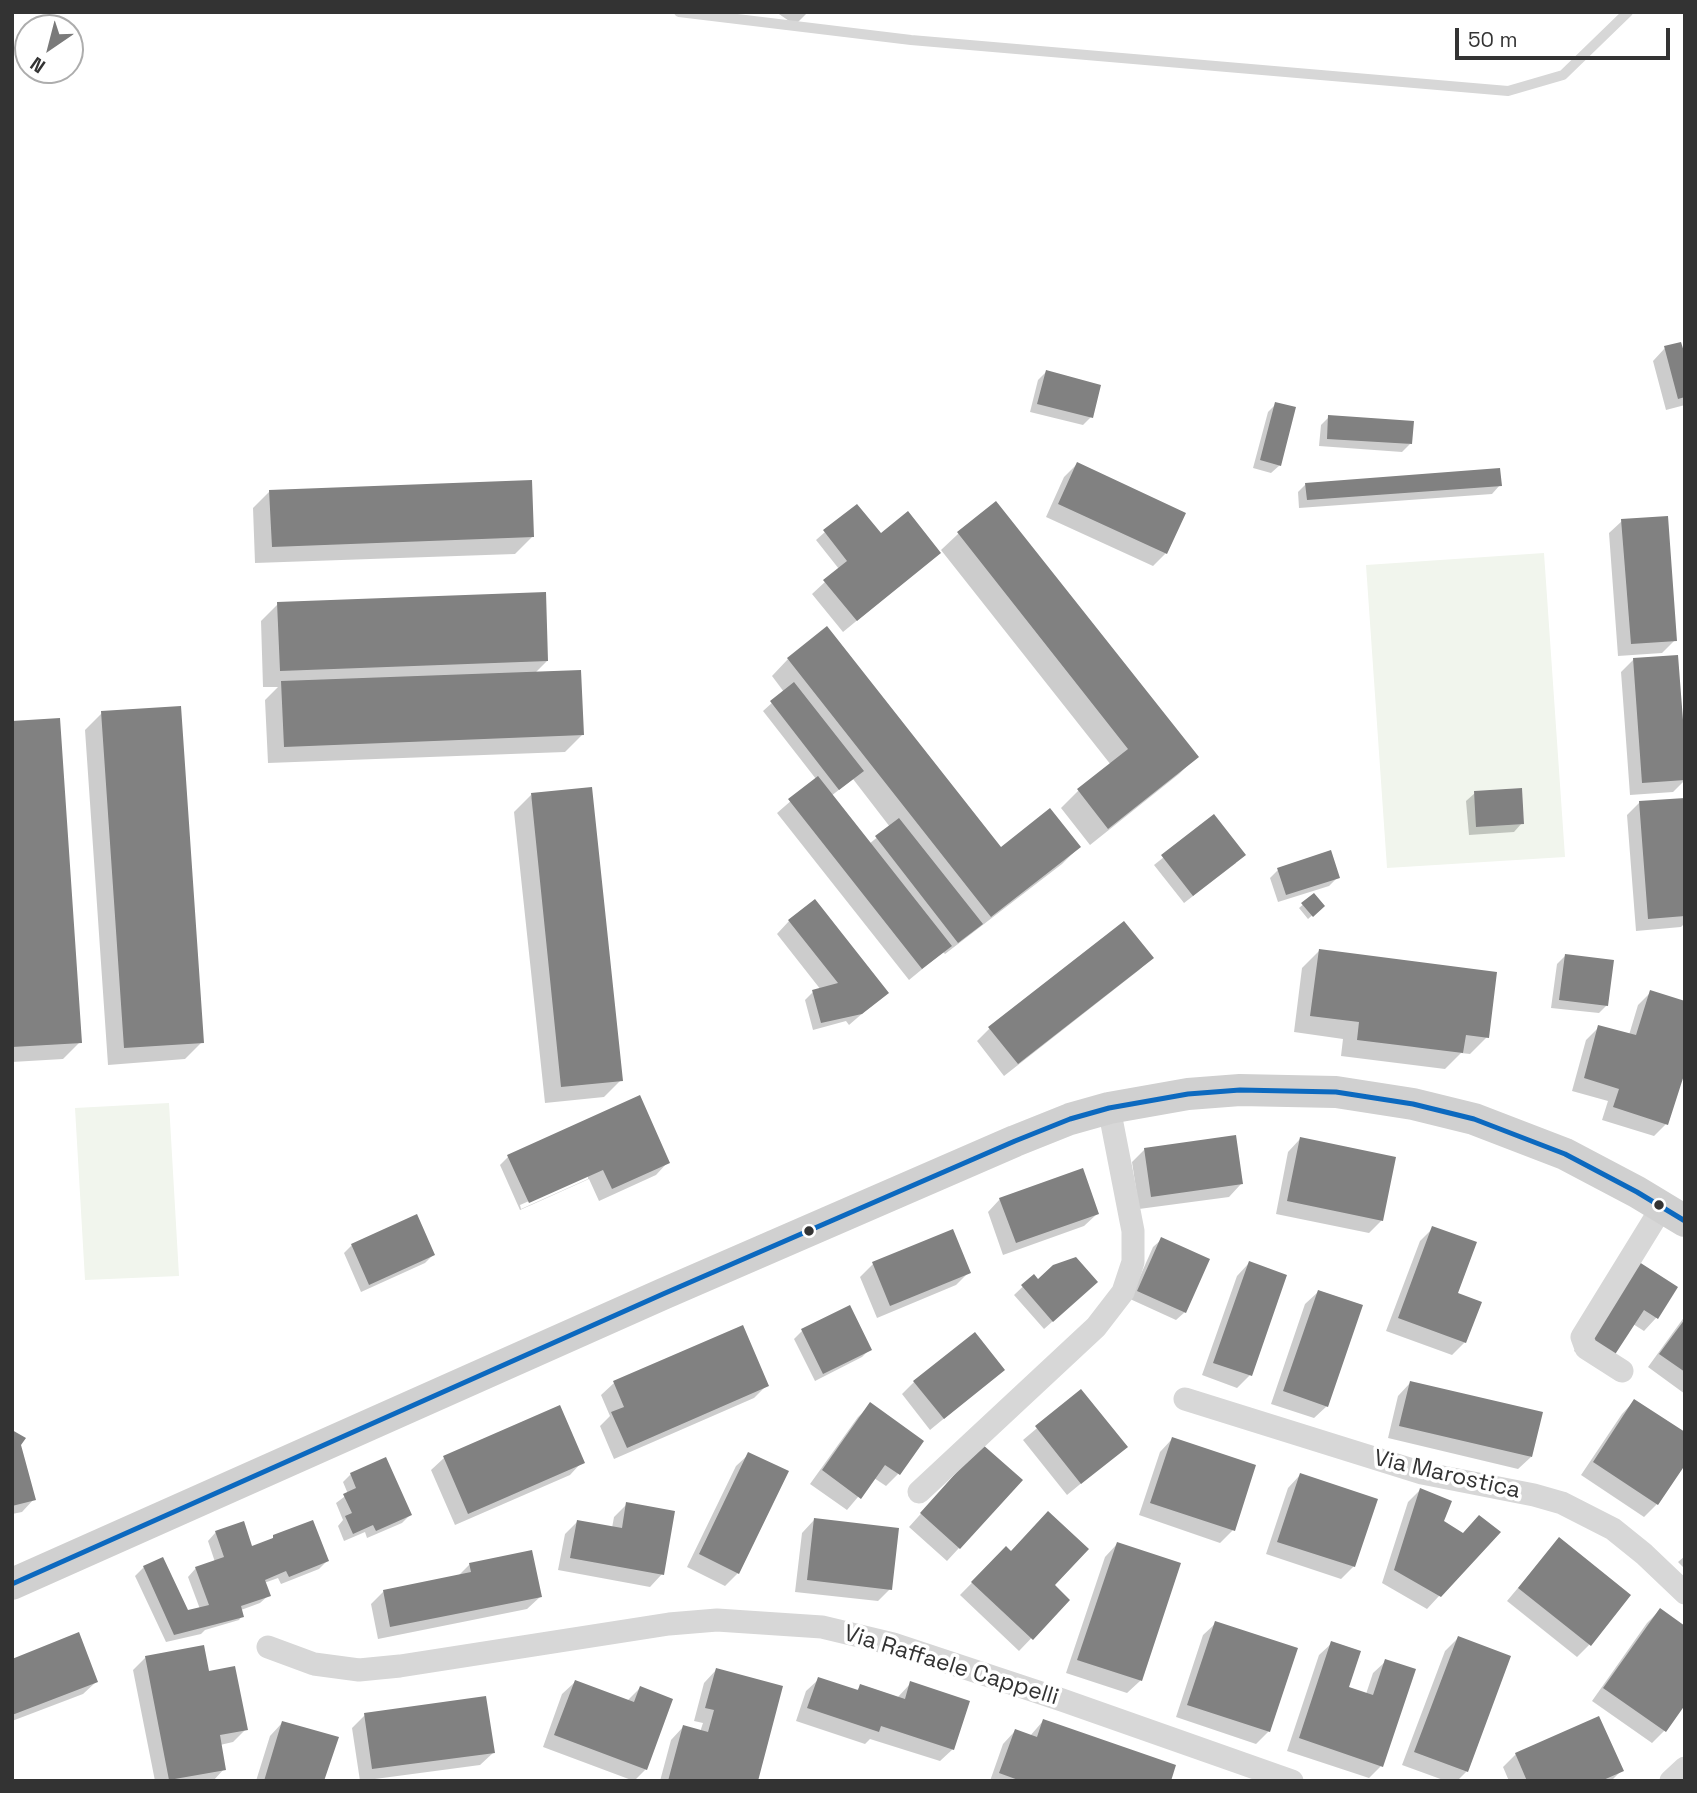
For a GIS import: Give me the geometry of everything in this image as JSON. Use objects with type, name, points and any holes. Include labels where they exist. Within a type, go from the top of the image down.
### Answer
[{"type":"street","points":[[12,1584],[1015,1141],[1070,1119],[1110,1108],[1188,1094],[1240,1090],[1303,1090],[1367,1095],[1446,1111],[1516,1134],[1591,1167],[1673,1214],[1582,1337],[1587,1348],[1622,1371]]},
{"type":"street","points":[[919,1492],[1096,1327],[1123,1293],[1133,1262],[1133,1231],[1110,1108]]},
{"type":"street","name":"Via Marostica","points":[[1185,1399],[1422,1473],[1562,1503],[1614,1529],[1685,1593]]},
{"type":"street","name":"Via Raffaele Cappelli","points":[[268,1647],[314,1664],[359,1670],[669,1624],[717,1620],[822,1627],[893,1644],[1292,1781]]},
{"type":"street","points":[[1671,1781],[1685,1768]]},
{"type":"lane","points":[[679,12],[911,40],[1508,91],[1563,75],[1628,12]]},
{"type":"shaded area","points":[[1544,553],[1565,857],[1387,868],[1366,565]],"holes":[[[1522,788],[1524,824],[1477,827],[1474,791]]]},
{"type":"shaded area","points":[[169,1103],[179,1276],[85,1280],[75,1108]]},
{"type":"building","points":[[1681,342],[1685,355],[1685,397],[1678,399],[1664,346]]},
{"type":"building","points":[[1046,370],[1101,385],[1093,418],[1037,404]]},
{"type":"building","points":[[1275,402],[1296,407],[1281,466],[1260,460]]},
{"type":"building","points":[[1328,415],[1414,421],[1412,444],[1327,439]]},
{"type":"building","points":[[1077,462],[1186,513],[1167,554],[1058,504]]},
{"type":"building","points":[[1500,468],[1502,486],[1307,500],[1305,483]]},
{"type":"building","points":[[532,480],[534,537],[272,547],[269,490]]},
{"type":"building","points":[[996,501],[1199,757],[1108,829],[1077,789],[1128,749],[957,532]]},
{"type":"building","points":[[857,504],[881,533],[908,511],[941,553],[857,621],[823,580],[847,561],[823,530]]},
{"type":"building","points":[[1668,516],[1677,641],[1631,644],[1621,519]]},
{"type":"building","points":[[546,592],[548,661],[280,671],[277,602]]},
{"type":"building","points":[[827,626],[1001,847],[1050,808],[1081,847],[991,917],[787,658]]},
{"type":"building","points":[[1678,655],[1685,780],[1642,783],[1633,658]]},
{"type":"building","points":[[581,670],[584,735],[284,747],[281,681]]},
{"type":"building","points":[[794,682],[864,771],[839,790],[770,701]]},
{"type":"building","points":[[181,706],[204,1043],[124,1048],[101,711]]},
{"type":"building","points":[[60,718],[82,1043],[12,1047],[12,721]]},
{"type":"building","points":[[818,776],[952,946],[922,969],[788,799]]},
{"type":"building","points":[[592,787],[623,1081],[561,1087],[531,793]]},
{"type":"building","points":[[1522,788],[1524,824],[1476,827],[1474,791]]},
{"type":"building","points":[[1685,798],[1685,916],[1648,919],[1639,801]]},
{"type":"building","points":[[1214,814],[1246,855],[1193,896],[1161,855]]},
{"type":"building","points":[[899,818],[983,924],[958,943],[875,836]]},
{"type":"building","points":[[1331,850],[1340,878],[1286,895],[1277,868]]},
{"type":"building","points":[[1314,893],[1325,906],[1313,917],[1301,903]]},
{"type":"building","points":[[815,899],[889,993],[862,1014],[821,1023],[812,990],[838,983],[788,920]]},
{"type":"building","points":[[1124,921],[1154,958],[1018,1064],[988,1027]]},
{"type":"building","points":[[1319,949],[1497,972],[1489,1038],[1466,1035],[1463,1053],[1357,1040],[1359,1022],[1310,1016]]},
{"type":"building","points":[[1565,954],[1614,960],[1608,1006],[1559,1000]]},
{"type":"building","points":[[1650,990],[1685,1001],[1685,1072],[1668,1125],[1613,1107],[1619,1089],[1584,1078],[1598,1025],[1636,1035]]},
{"type":"building","points":[[640,1095],[670,1163],[612,1189],[603,1170],[529,1203],[507,1155]]},
{"type":"building","points":[[1236,1135],[1243,1184],[1151,1197],[1144,1148]]},
{"type":"building","points":[[1300,1137],[1396,1157],[1383,1221],[1287,1201]]},
{"type":"building","points":[[1083,1168],[1099,1214],[1016,1243],[999,1198]]},
{"type":"building","points":[[417,1214],[435,1255],[369,1285],[351,1244]]},
{"type":"building","points":[[1432,1226],[1477,1242],[1458,1293],[1482,1302],[1466,1343],[1398,1318]]},
{"type":"building","points":[[953,1229],[971,1273],[890,1306],[872,1262]]},
{"type":"building","points":[[1161,1237],[1210,1259],[1186,1313],[1137,1291]]},
{"type":"building","points":[[1076,1257],[1098,1282],[1053,1322],[1021,1285],[1034,1274],[1038,1279],[1053,1265]]},
{"type":"building","points":[[1636,1260],[1678,1287],[1658,1319],[1644,1310],[1614,1356],[1586,1337]]},
{"type":"building","points":[[1249,1261],[1287,1275],[1252,1376],[1213,1363]]},
{"type":"building","points":[[1318,1290],[1363,1305],[1328,1407],[1283,1391]]},
{"type":"building","points":[[850,1305],[872,1350],[823,1374],[801,1329]]},
{"type":"building","points":[[1685,1319],[1685,1372],[1659,1354]]},
{"type":"building","points":[[743,1325],[769,1386],[627,1448],[611,1412],[624,1407],[613,1381]]},
{"type":"building","points":[[975,1332],[1005,1370],[944,1419],[913,1381]]},
{"type":"building","points":[[1410,1381],[1543,1412],[1532,1457],[1399,1426]]},
{"type":"building","points":[[1081,1389],[1128,1447],[1081,1484],[1035,1426]]},
{"type":"building","points":[[1634,1399],[1685,1432],[1685,1465],[1658,1505],[1593,1462]]},
{"type":"building","points":[[870,1402],[924,1441],[900,1475],[885,1465],[861,1499],[822,1470]]},
{"type":"building","points":[[560,1405],[585,1463],[468,1514],[443,1456]]},
{"type":"building","points":[[12,1430],[26,1438],[21,1445],[36,1500],[12,1506]]},
{"type":"building","points":[[1172,1437],[1256,1465],[1235,1531],[1150,1503]]},
{"type":"building","points":[[982,1444],[1023,1480],[960,1549],[920,1513]]},
{"type":"building","points":[[748,1452],[789,1471],[739,1574],[699,1554]]},
{"type":"building","points":[[386,1457],[412,1515],[376,1531],[373,1525],[353,1534],[345,1516],[352,1513],[343,1494],[356,1488],[350,1473]]},
{"type":"building","points":[[1300,1473],[1378,1499],[1355,1567],[1277,1542]]},
{"type":"building","points":[[1420,1488],[1452,1501],[1444,1521],[1463,1533],[1479,1515],[1501,1532],[1441,1597],[1394,1570]]},
{"type":"building","points":[[626,1502],[675,1511],[664,1575],[570,1558],[577,1520],[622,1528]]},
{"type":"building","points":[[1048,1511],[1089,1549],[1055,1585],[1070,1600],[1033,1640],[971,1582],[1006,1546],[1011,1551]]},
{"type":"building","points":[[814,1518],[899,1528],[892,1590],[807,1580]]},
{"type":"building","points":[[313,1520],[329,1561],[289,1577],[286,1571],[265,1580],[271,1596],[241,1606],[244,1617],[174,1635],[143,1566],[163,1557],[188,1610],[209,1605],[195,1567],[224,1557],[215,1531],[244,1521],[252,1546]]},
{"type":"building","points":[[1559,1537],[1631,1595],[1591,1646],[1518,1588]]},
{"type":"building","points":[[1117,1542],[1181,1563],[1142,1681],[1077,1660]]},
{"type":"building","points":[[532,1550],[542,1597],[390,1627],[383,1590],[471,1572],[469,1563]]},
{"type":"building","points":[[1660,1608],[1685,1626],[1685,1705],[1666,1732],[1603,1688]]},
{"type":"building","points":[[1215,1621],[1298,1648],[1270,1732],[1187,1705]]},
{"type":"building","points":[[79,1632],[98,1682],[12,1715],[12,1659]]},
{"type":"building","points":[[1458,1636],[1511,1656],[1468,1772],[1414,1752]]},
{"type":"building","points":[[1331,1641],[1361,1651],[1349,1687],[1373,1695],[1385,1659],[1416,1669],[1383,1767],[1299,1738]]},
{"type":"building","points":[[204,1645],[209,1671],[235,1666],[248,1730],[220,1735],[226,1770],[169,1780],[145,1656]]},
{"type":"building","points":[[716,1668],[783,1686],[758,1781],[668,1781],[683,1725],[708,1732],[714,1710],[705,1708]]},
{"type":"building","points":[[818,1677],[858,1690],[860,1684],[905,1699],[910,1681],[970,1701],[954,1750],[881,1726],[879,1732],[807,1708]]},
{"type":"building","points":[[575,1680],[634,1702],[640,1686],[673,1699],[647,1770],[554,1735]]},
{"type":"building","points":[[486,1696],[495,1753],[372,1769],[364,1713]]},
{"type":"building","points":[[1599,1716],[1624,1771],[1601,1781],[1527,1781],[1515,1753]]},
{"type":"building","points":[[1043,1719],[1176,1765],[1171,1781],[1021,1781],[999,1773],[1015,1729],[1037,1737]]},
{"type":"building","points":[[282,1721],[339,1737],[324,1781],[264,1781]]},
{"type":"transit line","points":[[12,1584],[663,1294],[1015,1141],[1070,1119],[1109,1108],[1188,1094],[1240,1090],[1336,1092],[1413,1104],[1474,1119],[1565,1154],[1685,1221]]}]
